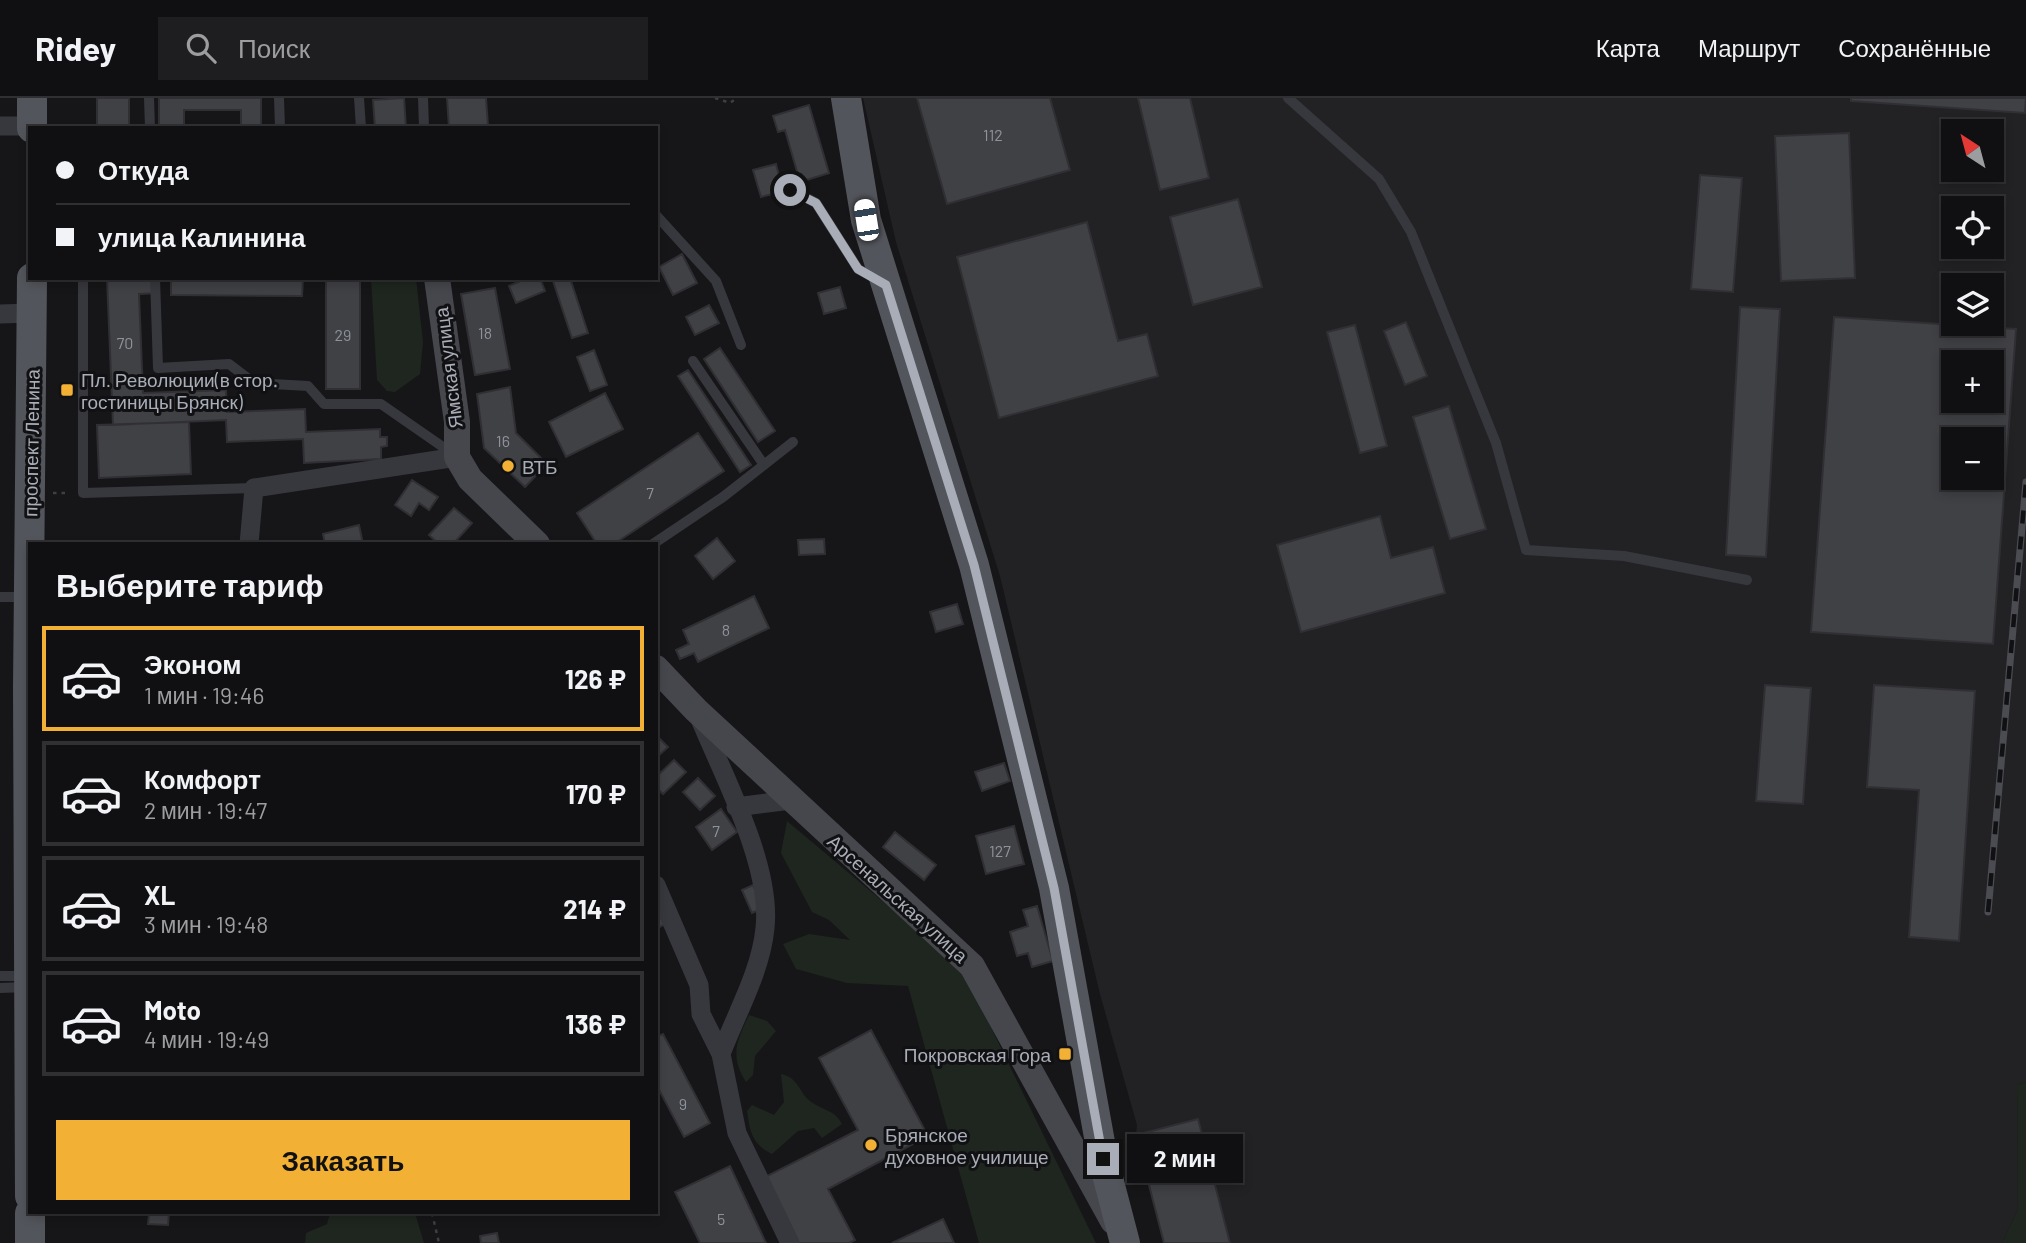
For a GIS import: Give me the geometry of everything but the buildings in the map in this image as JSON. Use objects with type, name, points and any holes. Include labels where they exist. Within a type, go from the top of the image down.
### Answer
[{"type":"main road","points":[[846,98],[866,220],[974,565],[1054,888],[1103,1159],[1125,1243]]},
{"type":"main road","name":"проспект Ленина","points":[[30,542],[32,280]]},
{"type":"main road","points":[[30,1214],[30,1243]]},
{"type":"street","points":[[0,126],[32,117]]},
{"type":"street","name":"Ямская улица","points":[[437,280],[457,422],[457,457]]},
{"type":"street","points":[[0,314],[32,313]]},
{"type":"street","points":[[249,542],[254,488],[457,457],[470,479],[535,542]]},
{"type":"street","name":"Арсенальская улица","points":[[658,670],[791,800],[972,966],[1125,1243]]},
{"type":"street","points":[[696,710],[765,886],[765,928],[756,966],[720,1054]]},
{"type":"street","points":[[736,807],[791,800]]},
{"type":"street","points":[[658,890],[699,985],[701,1014],[720,1054],[737,1133],[790,1243]]},
{"type":"lane","points":[[149,98],[150,126]]},
{"type":"lane","points":[[279,98],[281,126]]},
{"type":"lane","points":[[359,98],[361,126]]},
{"type":"lane","points":[[423,98],[424,126]]},
{"type":"lane","points":[[1289,98],[1379,179],[1411,232],[1496,443],[1526,550],[1624,556],[1747,580]]},
{"type":"lane","points":[[790,190],[816,203],[858,269],[886,285]]},
{"type":"lane","points":[[658,217],[716,281],[741,345]]},
{"type":"lane","points":[[83,280],[83,493],[254,488]]},
{"type":"lane","points":[[155,280],[158,368],[229,364],[254,383],[309,386],[324,404],[381,404],[457,457]]},
{"type":"lane","points":[[693,362],[764,465]]},
{"type":"lane","points":[[656,542],[723,497],[793,442]]},
{"type":"lane","points":[[0,597],[28,597]]},
{"type":"lane","points":[[0,976],[28,976]]},
{"type":"lane","points":[[0,988],[28,987]]},
{"type":"path","points":[[715,98],[730,103],[737,98]]},
{"type":"path","points":[[53,494],[83,493]]},
{"type":"path","points":[[432,1214],[439,1243]]},
{"type":"shaded area","points":[[863,98],[2026,98],[2026,1082],[2017,1085],[2018,1209],[2002,1243],[1164,1243],[1136,1135],[1137,1125],[1100,994],[1000,576],[896,242]]},
{"type":"shaded area","points":[[371,280],[416,280],[423,342],[420,374],[395,392],[387,391],[377,380]]},
{"type":"shaded area","points":[[787,821],[962,968],[1096,1243],[979,1243],[908,986],[847,983],[796,969],[783,944],[809,934],[850,940],[829,920],[812,912],[781,853]]},
{"type":"shaded area","points":[[749,1015],[767,1021],[776,1031],[755,1056],[753,1075],[746,1082],[736,1056],[738,1041]]},
{"type":"shaded area","points":[[781,1074],[791,1078],[810,1101],[832,1113],[842,1124],[822,1138],[814,1128],[798,1131],[772,1154],[753,1137],[747,1111],[752,1105],[774,1115],[784,1102]]},
{"type":"shaded area","points":[[2026,1082],[2026,1243],[2002,1243],[2018,1209],[2017,1085]]},
{"type":"shaded area","points":[[330,1214],[415,1214],[424,1243],[305,1243],[306,1233],[327,1224]]},
{"type":"railway","points":[[1988,912],[2026,482]]},
{"type":"place","name":"Пл. Революции(в стор. гостиницы Брянск)","points":[[67,390]]},
{"type":"place","name":"ВТБ","points":[[508,466]]},
{"type":"place","name":"Покровская Гора","points":[[1065,1054]]},
{"type":"place","name":"Брянское духовное училище","points":[[871,1145]]},
{"type":"route","points":[[790,190],[816,203],[858,269],[886,285],[974,565],[1054,888],[1103,1159]]}]
